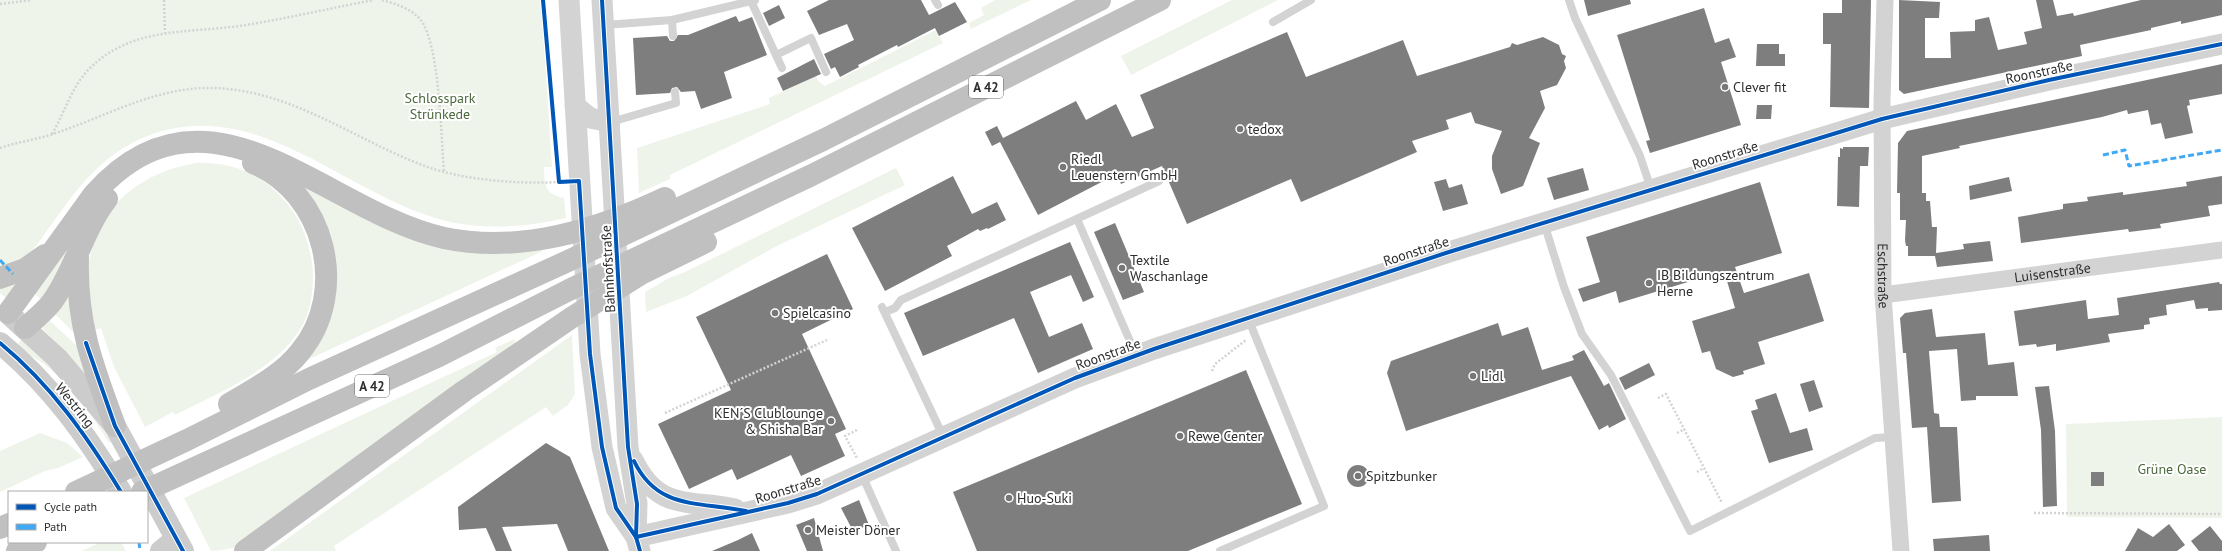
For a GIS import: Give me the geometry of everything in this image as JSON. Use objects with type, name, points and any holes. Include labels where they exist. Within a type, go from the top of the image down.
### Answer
[{"type":"highway","name":"A 42","points":[[78,491],[187,440],[309,379],[568,261],[638,219],[822,140],[1100,0]]},
{"type":"highway","name":"A 42","points":[[144,491],[439,356],[569,290],[641,266],[812,175],[1160,0]]},
{"type":"highway","points":[[3,315],[106,180],[137,158],[160,148],[200,141],[242,148],[282,163],[397,224],[422,232],[477,242],[503,243],[536,240],[638,219]]},
{"type":"highway","points":[[25,328],[51,303],[67,276],[101,206],[126,178],[142,168],[174,155],[208,152],[228,155],[259,165],[284,182],[298,196],[307,208],[320,236],[327,268],[324,301],[316,328],[300,353],[285,367],[216,413],[187,440]]},
{"type":"highway","points":[[0,278],[25,269],[54,249]]},
{"type":"highway","points":[[78,251],[78,295],[83,328],[93,364],[116,426]]},
{"type":"highway","points":[[250,549],[464,391],[571,318],[641,266]]},
{"type":"highway","points":[[17,551],[34,543]]},
{"type":"main road","name":"Westring","points":[[3,315],[25,328],[57,358],[116,426],[147,491]]},
{"type":"main road","points":[[3,345],[25,328]]},
{"type":"main road","name":"Westring","points":[[3,345],[50,391],[80,426],[120,491]]},
{"type":"main road","name":"Westring","points":[[148,494],[173,547]]},
{"type":"main road","points":[[148,542],[153,551]]},
{"type":"street","name":"Bahnhofstraße","points":[[569,0],[590,354],[602,448],[616,508],[638,544]]},
{"type":"street","name":"Bahnhofstraße","points":[[602,0],[628,446],[637,504],[638,544]]},
{"type":"street","name":"Eschstraße","points":[[1885,0],[1882,119],[1883,295],[1901,551]]},
{"type":"street","name":"Roonstraße","points":[[638,544],[817,494],[859,465],[944,436],[1027,398],[1136,355],[1252,327],[1544,223],[1882,119],[2049,80],[2222,44]]},
{"type":"street","points":[[575,106],[590,118],[610,122]]},
{"type":"street","name":"Luisenstraße","points":[[1883,295],[2222,250]]},
{"type":"street","points":[[596,399],[608,397],[626,405]]},
{"type":"street","points":[[628,446],[645,480],[665,496],[691,504],[728,507],[749,512]]},
{"type":"lane","points":[[1273,22],[1311,0]]},
{"type":"lane","points":[[1569,0],[1575,18],[1640,156],[1652,189]]},
{"type":"lane","points":[[604,25],[672,20],[753,1],[782,68]]},
{"type":"lane","points":[[672,20],[673,36]]},
{"type":"lane","points":[[776,55],[811,38],[826,72]]},
{"type":"lane","points":[[610,122],[676,103],[675,92]]},
{"type":"lane","points":[[944,436],[884,310],[894,308],[901,300],[1159,181]]},
{"type":"lane","points":[[1077,219],[1136,355]]},
{"type":"lane","points":[[1544,223],[1582,334],[1611,375],[1690,531],[1875,438],[1894,437]]},
{"type":"lane","points":[[1220,551],[1324,506],[1252,327]]},
{"type":"lane","points":[[859,465],[896,551]]},
{"type":"path","points":[[0,4],[32,0]]},
{"type":"path","points":[[164,0],[165,33]]},
{"type":"path","points":[[52,134],[72,92],[90,69],[114,49],[129,42],[165,33],[245,25],[374,0]]},
{"type":"path","points":[[382,0],[410,11],[420,20],[430,38],[435,60],[444,172]]},
{"type":"path","points":[[0,148],[52,134],[139,101],[164,94],[193,88],[229,89],[253,92],[290,103],[404,158],[444,172],[506,181],[559,182]]},
{"type":"path","points":[[1212,371],[1215,364],[1246,340],[1252,327]]},
{"type":"path","points":[[665,413],[827,340]]},
{"type":"path","points":[[1658,398],[1666,394],[1726,512]]},
{"type":"path","points":[[1677,433],[1685,429]]},
{"type":"path","points":[[856,430],[845,436],[859,465]]},
{"type":"path","points":[[1697,472],[1704,468]]},
{"type":"path","points":[[2034,513],[2222,514]]},
{"type":"green space","name":"Schlosspark Strünkede","points":[[0,0],[541,0],[552,167],[544,167],[545,184],[549,191],[553,194],[564,198],[566,218],[516,226],[481,226],[448,221],[432,217],[397,203],[293,150],[258,136],[222,127],[184,127],[145,137],[116,153],[92,173],[71,197],[30,253],[20,261],[0,270]]},
{"type":"green space","points":[[995,0],[1031,0],[971,29],[969,23],[984,15],[981,8]]},
{"type":"green space","points":[[1232,0],[1278,0],[1131,75],[1121,56]]},
{"type":"green space","points":[[936,30],[943,43],[670,175],[670,179],[639,193],[637,148],[770,104],[769,98],[816,76],[819,82],[825,86]]},
{"type":"green space","points":[[196,163],[220,164],[242,170],[261,180],[278,194],[293,210],[303,230],[310,252],[313,276],[310,303],[307,316],[301,328],[276,357],[261,369],[210,398],[175,415],[173,412],[145,427],[114,367],[101,328],[94,330],[88,288],[89,262],[94,242],[102,224],[112,208],[125,195],[158,174]]},
{"type":"green space","points":[[896,168],[905,185],[775,247],[687,296],[646,312],[645,292],[669,278],[685,272]]},
{"type":"green space","points":[[292,174],[396,230],[540,245],[543,251],[305,361],[328,309]]},
{"type":"green space","points":[[75,236],[59,273],[42,300],[34,293]]},
{"type":"green space","points":[[12,281],[18,288],[6,298],[0,293],[0,283]]},
{"type":"green space","points":[[68,288],[74,333],[53,312]]},
{"type":"green space","points":[[48,319],[79,348],[86,375],[42,328],[42,324]]},
{"type":"green space","points":[[572,335],[575,394],[568,405],[553,416],[546,407],[334,546],[336,551],[270,551]]},
{"type":"green space","points":[[22,339],[32,344],[62,380],[45,365],[19,347],[18,344]]},
{"type":"green space","points":[[514,339],[517,345],[240,546],[211,551],[184,498],[497,352],[495,348]]},
{"type":"green space","points":[[89,413],[105,432],[112,442],[109,443]]},
{"type":"green space","name":"Grüne Oase","points":[[2222,417],[2222,518],[2067,517],[2066,424]]},
{"type":"green space","points":[[40,433],[67,443],[83,457],[58,468],[45,471],[0,492],[0,451]]},
{"type":"green space","points":[[99,543],[122,543],[126,551],[82,551]]},
{"type":"building","points":[[829,0],[921,0],[929,15],[955,2],[967,22],[939,36],[935,28],[858,65],[859,67],[840,77],[835,67],[831,69],[824,54],[854,40],[847,24],[819,35],[807,11]]},
{"type":"building","points":[[1584,0],[1630,0],[1631,4],[1588,16]]},
{"type":"building","points":[[1842,0],[1871,0],[1869,108],[1830,107],[1831,44],[1823,44],[1823,13],[1842,13]]},
{"type":"building","points":[[1899,0],[1940,2],[1939,18],[1925,18],[1925,58],[1951,58],[1950,32],[1975,31],[1975,20],[1989,17],[1998,50],[2027,44],[2024,32],[2042,28],[2036,0],[2053,0],[2057,16],[2073,13],[2074,16],[2141,0],[2222,0],[2222,15],[2181,24],[2181,21],[2151,28],[2151,30],[2080,45],[2082,56],[1904,94],[1899,90]]},
{"type":"building","points":[[779,5],[785,18],[769,26],[763,13]]},
{"type":"building","points":[[1704,8],[1715,43],[1729,38],[1736,57],[1721,62],[1741,125],[1650,153],[1646,141],[1650,140],[1617,35]]},
{"type":"building","points":[[736,16],[739,22],[752,17],[767,55],[724,72],[732,98],[701,109],[695,91],[681,92],[677,87],[672,88],[670,93],[636,95],[633,38],[667,36],[670,41],[674,41],[678,35],[688,35]]},
{"type":"building","points":[[1287,32],[1306,77],[1403,40],[1417,76],[1510,47],[1512,43],[1517,45],[1543,37],[1559,45],[1562,54],[1566,56],[1564,61],[1566,68],[1557,85],[1540,91],[1545,108],[1529,138],[1540,143],[1523,186],[1501,194],[1492,169],[1492,156],[1502,131],[1475,123],[1471,112],[1446,120],[1449,129],[1412,141],[1417,152],[1301,202],[1291,179],[1187,224],[1162,166],[1121,184],[1117,174],[1038,215],[1000,142],[992,146],[985,132],[997,126],[1003,138],[1076,101],[1086,120],[1116,104],[1132,137],[1154,128],[1140,95]]},
{"type":"building","points":[[1757,44],[1779,44],[1779,54],[1785,54],[1785,66],[1756,66]]},
{"type":"building","points":[[814,59],[821,74],[783,91],[777,78]]},
{"type":"building","points":[[2222,64],[2222,94],[2189,100],[2190,105],[2187,106],[2193,133],[2165,139],[2161,123],[2151,125],[2148,110],[2128,114],[2127,110],[2102,117],[1959,146],[1960,148],[1922,156],[1922,193],[1926,193],[1926,201],[1930,201],[1932,227],[1937,227],[1936,253],[1964,249],[1963,244],[1990,241],[1993,261],[1937,267],[1935,256],[1908,256],[1908,246],[1906,246],[1905,240],[1906,220],[1900,220],[1900,193],[1897,193],[1898,143],[1907,131]]},
{"type":"building","points":[[1757,105],[1772,105],[1771,119],[1756,119]]},
{"type":"building","points":[[1843,147],[1869,147],[1868,166],[1860,166],[1859,207],[1837,206],[1838,157],[1840,157],[1840,148],[1843,149]]},
{"type":"building","points":[[1583,168],[1589,190],[1554,200],[1547,178]]},
{"type":"building","points":[[953,176],[972,214],[997,202],[1006,220],[988,229],[987,228],[980,231],[978,229],[947,246],[952,256],[885,291],[852,228]]},
{"type":"building","points":[[2222,176],[2222,204],[2208,206],[2210,216],[2160,224],[2161,228],[2129,232],[2128,229],[2021,243],[2018,217],[2063,209],[2063,204],[2088,201],[2087,197],[2123,192],[2123,195],[2187,186],[2186,182]]},
{"type":"building","points":[[2009,177],[2012,191],[1970,200],[1969,186]]},
{"type":"building","points":[[1446,179],[1449,188],[1462,184],[1468,204],[1443,211],[1434,182]]},
{"type":"building","name":"IB Bildungszentrum Herne","points":[[1760,182],[1782,253],[1735,267],[1744,293],[1809,273],[1824,321],[1758,342],[1765,364],[1743,371],[1744,374],[1733,377],[1716,369],[1710,351],[1702,353],[1692,321],[1735,308],[1724,271],[1619,303],[1616,291],[1583,302],[1578,289],[1600,282],[1586,237]]},
{"type":"building","name":"Textile Waschanlage","points":[[1115,223],[1144,292],[1123,300],[1094,232]]},
{"type":"building","points":[[1070,242],[1094,297],[1083,302],[1071,275],[1030,292],[1049,337],[1082,323],[1093,349],[1038,373],[1014,318],[923,356],[904,313]]},
{"type":"building","points":[[827,254],[853,309],[802,334],[846,429],[835,434],[845,456],[801,476],[791,455],[737,480],[732,469],[689,489],[658,424],[731,390],[696,317]]},
{"type":"building","points":[[2219,282],[2222,284],[2222,310],[2208,311],[2208,308],[2196,309],[2194,300],[2166,305],[2167,315],[2149,318],[2150,324],[2144,325],[2144,329],[2108,334],[2110,342],[2056,351],[2056,344],[2037,347],[2036,344],[2019,346],[2014,311],[2086,300],[2088,319],[2119,315],[2117,298]]},
{"type":"building","points":[[1932,309],[1936,337],[1985,333],[1988,365],[2014,362],[2018,396],[1976,396],[1976,400],[1961,401],[1957,349],[1929,351],[1934,413],[1939,414],[1940,427],[1957,427],[1961,501],[1932,503],[1927,427],[1912,428],[1906,353],[1903,353],[1900,318],[1905,313]]},
{"type":"building","name":"Lidl","points":[[1498,323],[1502,336],[1528,327],[1542,370],[1574,360],[1572,356],[1584,350],[1604,386],[1609,383],[1626,419],[1609,428],[1608,425],[1599,430],[1571,376],[1406,431],[1387,373],[1391,361]]},
{"type":"building","points":[[1649,363],[1655,375],[1625,390],[1619,378]]},
{"type":"building","name":"Rewe Center","points":[[1246,370],[1302,504],[1188,551],[977,551],[953,492]]},
{"type":"building","points":[[1814,380],[1823,407],[1809,412],[1800,384]]},
{"type":"building","points":[[2049,386],[2055,431],[2057,506],[2043,507],[2041,430],[2035,387]]},
{"type":"building","points":[[1776,393],[1790,433],[1807,428],[1813,450],[1769,463],[1751,411],[1758,409],[1755,400]]},
{"type":"building","points":[[546,443],[570,457],[609,551],[568,551],[557,524],[502,527],[512,551],[496,551],[486,528],[459,530],[458,507]]},
{"type":"building","name":"Spitzbunker","points":[[1354,465],[1362,465],[1369,472],[1369,480],[1362,487],[1354,487],[1347,480],[1347,472]]},
{"type":"building","points":[[2091,472],[2104,472],[2104,486],[2091,486]]},
{"type":"building","points":[[859,500],[869,525],[853,531],[841,508]]},
{"type":"building","name":"Meister Döner","points":[[814,518],[823,551],[807,551],[796,525]]},
{"type":"building","points":[[2169,524],[2185,545],[2177,551],[2125,551],[2138,528],[2153,537]]},
{"type":"building","points":[[2210,526],[2222,541],[2222,551],[2199,551],[2191,541]]},
{"type":"building","points":[[752,533],[760,551],[712,551],[738,540]]},
{"type":"building","points":[[1989,535],[1990,551],[1934,551],[1933,539]]},
{"type":"marked path","points":[[2103,155],[2125,150],[2129,166],[2222,150]]},
{"type":"marked path","points":[[0,260],[13,274]]},
{"type":"marked path","points":[[139,543],[140,551]]},
{"type":"cycle path","points":[[543,0],[559,182],[579,181],[590,354],[602,447],[616,508],[636,537],[640,551]]},
{"type":"cycle path","points":[[602,0],[628,447],[637,504],[636,537]]},
{"type":"cycle path","points":[[636,537],[788,503],[817,494],[1075,378],[1154,349],[1449,252],[1882,119],[2049,80],[2222,44]]},
{"type":"cycle path","points":[[0,343],[36,376],[67,412],[95,451],[120,491]]},
{"type":"cycle path","points":[[86,343],[115,426],[183,551]]},
{"type":"cycle path","points":[[634,461],[644,477],[655,488],[668,496],[697,504],[746,511]]},
{"type":"place","name":"Clever fit","points":[[1725,87]]},
{"type":"place","name":"tedox","points":[[1240,129]]},
{"type":"place","name":"Riedl Leuenstern GmbH","points":[[1063,167]]},
{"type":"place","name":"Textile Waschanlage","points":[[1122,268]]},
{"type":"place","name":"IB Bildungszentrum Herne","points":[[1649,283]]},
{"type":"place","name":"Spielcasino","points":[[775,313]]},
{"type":"place","name":"Lidl","points":[[1473,376]]},
{"type":"place","name":"KEN´S Clublounge & Shisha Bar","points":[[831,421]]},
{"type":"place","name":"Rewe Center","points":[[1180,436]]},
{"type":"place","name":"Spitzbunker","points":[[1358,476]]},
{"type":"place","name":"Huo-Suki","points":[[1009,498]]},
{"type":"place","name":"Meister Döner","points":[[808,530]]}]
